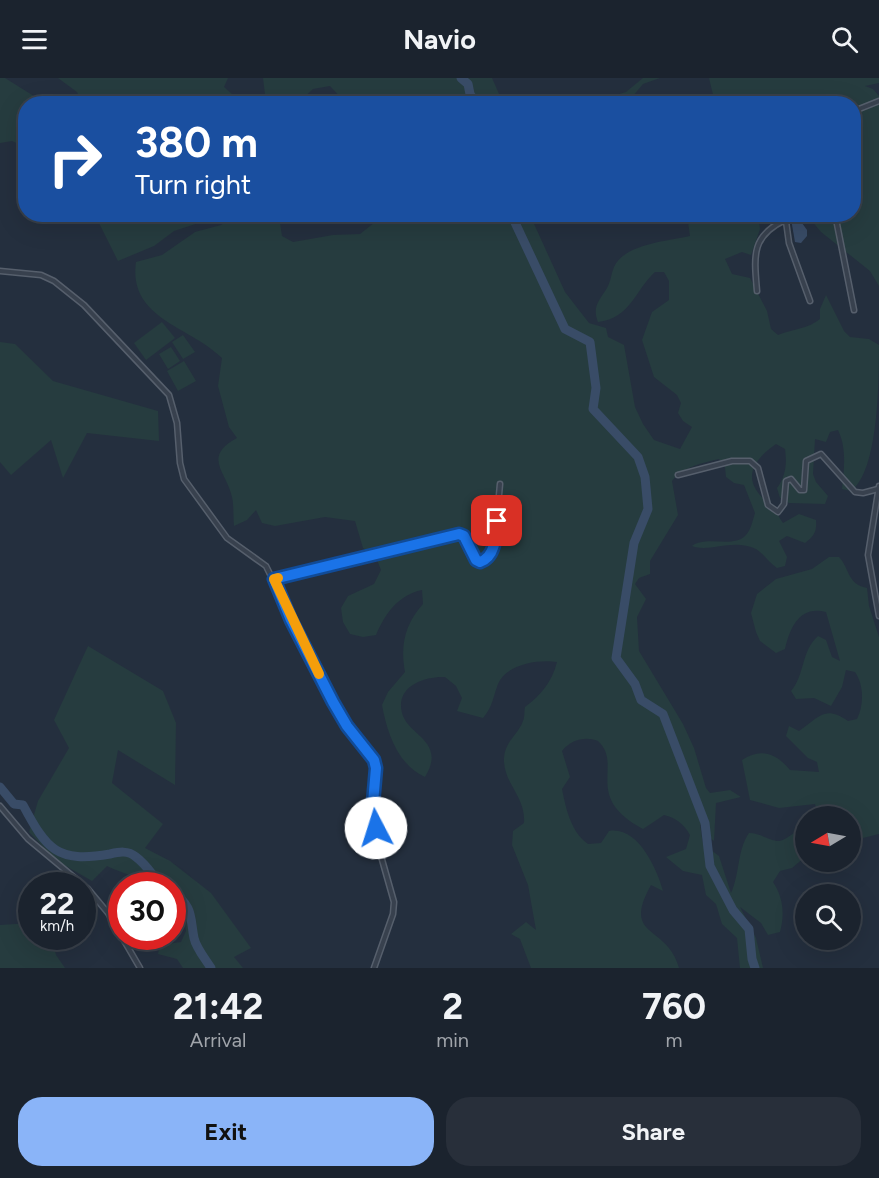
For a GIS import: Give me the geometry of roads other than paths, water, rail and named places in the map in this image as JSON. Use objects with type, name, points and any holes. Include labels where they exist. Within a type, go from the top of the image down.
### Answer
[{"type":"street","points":[[861,108],[879,101]]},
{"type":"street","points":[[757,291],[755,272],[760,236],[778,222]]},
{"type":"street","points":[[786,222],[789,243],[810,301]]},
{"type":"street","points":[[838,222],[854,310]]},
{"type":"street","points":[[0,271],[41,275],[54,281],[84,305],[169,396],[177,423],[180,463],[184,479],[227,538],[266,566],[333,702],[347,726],[374,760],[376,768],[373,803],[376,828],[383,867],[394,902],[393,914],[374,968]]},
{"type":"street","points":[[678,476],[732,461],[750,461],[758,468],[768,506],[778,512],[784,504],[786,482],[791,479],[800,490],[804,490],[806,461],[821,454],[855,492],[863,493],[878,487]]},
{"type":"street","points":[[274,579],[459,534],[464,536],[476,560],[485,560],[495,539],[500,484]]},
{"type":"street","points":[[878,487],[868,555],[879,616]]},
{"type":"street","points":[[0,806],[28,839],[88,889],[108,913],[140,968]]},
{"type":"water","points":[[792,222],[801,222],[807,230],[807,236],[801,243],[795,242]]},
{"type":"waterway","points":[[461,78],[468,84],[471,96]]},
{"type":"waterway","points":[[515,222],[565,329],[590,342],[596,388],[593,409],[638,457],[645,477],[648,509],[634,543],[616,658],[635,684],[641,700],[663,714],[705,823],[710,866],[733,910],[749,929],[755,968]]},
{"type":"waterway","points":[[0,787],[14,804],[23,805],[39,833],[56,850],[77,856],[127,852],[136,857],[150,872]]},
{"type":"waterway","points":[[186,905],[190,913],[195,942],[211,968]]}]
